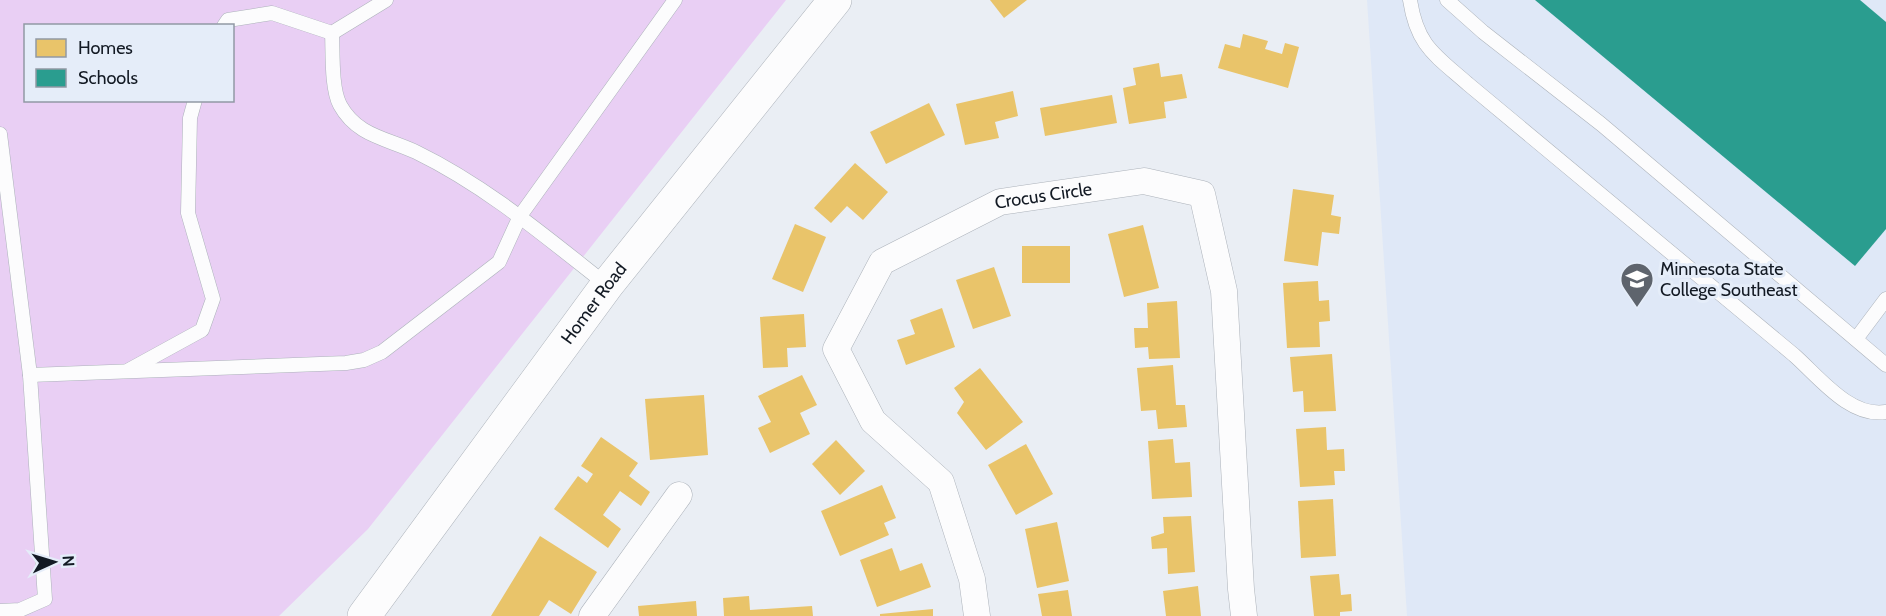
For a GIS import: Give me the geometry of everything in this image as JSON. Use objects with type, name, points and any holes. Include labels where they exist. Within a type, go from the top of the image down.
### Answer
[{"type":"street","name":"Homer Road","points":[[364,616],[608,285],[835,0]]},
{"type":"street","name":"Crocus Circle","points":[[977,616],[972,579],[941,482],[873,421],[836,349],[882,262],[1000,202],[1144,181],[1202,194],[1224,291],[1241,589],[1245,616]]},
{"type":"street","points":[[592,616],[679,495]]},
{"type":"lane","points":[[225,24],[228,20],[272,13],[332,33],[386,0]]},
{"type":"lane","points":[[30,375],[346,363],[364,360],[382,352],[499,262],[520,216],[675,0]]},
{"type":"lane","points":[[1410,0],[1413,22],[1426,47],[1468,84],[1794,355],[1844,401],[1874,414],[1886,412]]},
{"type":"lane","points":[[1447,0],[1483,32],[1601,124],[1886,365]]},
{"type":"lane","points":[[332,33],[339,104],[359,129],[416,152],[468,181],[520,216],[608,285]]},
{"type":"lane","points":[[127,371],[202,330],[213,299],[188,213],[190,118],[194,102]]},
{"type":"lane","points":[[0,134],[30,375],[45,599],[20,610],[0,611]]},
{"type":"lane","points":[[1856,339],[1886,299]]},
{"type":"shaded area","points":[[0,0],[786,0],[368,529],[279,616],[0,616]]},
{"type":"shaded area","name":"Minnesota State College Southeast","points":[[1367,0],[1886,0],[1886,616],[1407,616]]},
{"type":"building: Homes","points":[[990,0],[1027,0],[1004,18]]},
{"type":"building: Homes","points":[[1243,34],[1268,41],[1265,49],[1282,54],[1285,43],[1299,47],[1288,88],[1218,68],[1225,44],[1240,48]]},
{"type":"building: Homes","points":[[1159,63],[1161,77],[1182,74],[1187,98],[1164,102],[1166,118],[1129,124],[1123,88],[1136,85],[1133,68]]},
{"type":"building: Homes","points":[[1013,91],[1018,116],[995,122],[999,138],[965,145],[956,104]]},
{"type":"building: Homes","points":[[1112,95],[1117,123],[1045,136],[1040,108]]},
{"type":"building: Homes","points":[[929,103],[945,135],[886,164],[870,132]]},
{"type":"building: Homes","points":[[855,163],[888,192],[863,220],[847,206],[831,223],[814,208]]},
{"type":"building: Homes","points":[[1293,189],[1334,195],[1331,215],[1341,217],[1339,234],[1322,232],[1318,266],[1284,261]]},
{"type":"building: Homes","points":[[795,224],[826,237],[803,292],[772,279]]},
{"type":"building: Homes","points":[[1143,225],[1159,288],[1124,297],[1108,234]]},
{"type":"building: Homes","points":[[1022,246],[1070,246],[1070,283],[1022,283]]},
{"type":"building: Homes","points":[[994,267],[1011,316],[973,329],[956,280]]},
{"type":"building: Homes","points":[[1318,281],[1319,301],[1329,300],[1330,321],[1319,322],[1320,347],[1287,348],[1283,283]]},
{"type":"building: Homes","points":[[1177,301],[1180,358],[1149,359],[1148,347],[1135,348],[1134,328],[1148,328],[1147,303]]},
{"type":"building: Homes","points":[[942,308],[955,347],[906,365],[897,340],[915,334],[910,320]]},
{"type":"building: Homes","points":[[804,314],[806,347],[787,348],[788,367],[763,368],[760,317]]},
{"type":"building: Homes","points":[[1332,354],[1336,411],[1304,412],[1303,391],[1293,392],[1290,357]]},
{"type":"building: Homes","points":[[1173,365],[1176,405],[1185,405],[1187,427],[1158,429],[1156,410],[1141,411],[1137,368]]},
{"type":"building: Homes","points":[[980,368],[1023,422],[986,450],[957,413],[964,402],[954,388]]},
{"type":"building: Homes","points":[[802,375],[817,405],[800,413],[810,434],[770,453],[758,428],[771,422],[758,396]]},
{"type":"building: Homes","points":[[704,395],[708,455],[650,460],[645,399]]},
{"type":"building: Homes","points":[[1326,427],[1327,450],[1344,449],[1345,471],[1334,471],[1335,485],[1300,487],[1296,429]]},
{"type":"building: Homes","points":[[601,437],[638,463],[629,476],[650,492],[641,506],[620,491],[603,515],[621,529],[608,548],[554,509],[578,476],[587,483],[593,474],[581,466]]},
{"type":"building: Homes","points":[[1173,439],[1175,463],[1190,462],[1192,497],[1152,499],[1148,441]]},
{"type":"building: Homes","points":[[836,440],[865,471],[840,495],[812,464]]},
{"type":"building: Homes","points":[[1026,444],[1053,494],[1016,515],[988,465]]},
{"type":"building: Homes","points":[[882,485],[896,518],[884,523],[889,535],[840,556],[821,511]]},
{"type":"building: Homes","points":[[1333,499],[1336,556],[1301,558],[1298,501]]},
{"type":"building: Homes","points":[[1191,516],[1195,572],[1168,574],[1167,548],[1152,549],[1151,537],[1164,533],[1163,517]]},
{"type":"building: Homes","points":[[1057,522],[1069,581],[1037,588],[1025,529]]},
{"type":"building: Homes","points":[[540,536],[597,572],[571,614],[549,600],[539,616],[491,616]]},
{"type":"building: Homes","points":[[892,548],[900,571],[922,563],[931,587],[877,607],[860,560]]},
{"type":"building: Homes","points":[[1339,574],[1341,595],[1351,594],[1352,611],[1340,612],[1340,616],[1314,616],[1310,576]]},
{"type":"building: Homes","points":[[1198,586],[1201,616],[1166,616],[1163,591]]},
{"type":"building: Homes","points":[[1068,590],[1072,616],[1042,616],[1038,594]]},
{"type":"building: Homes","points":[[749,596],[750,610],[812,606],[813,616],[724,616],[723,598]]},
{"type":"building: Homes","points":[[696,601],[697,616],[639,616],[638,606]]},
{"type":"building: Homes","points":[[933,609],[933,616],[880,616],[880,614]]},
{"type":"building: Schools","points":[[1535,0],[1860,0],[1886,22],[1886,229],[1855,266]]},
{"type":"place","name":"Minnesota State College Southeast","points":[[1637,308]]}]
